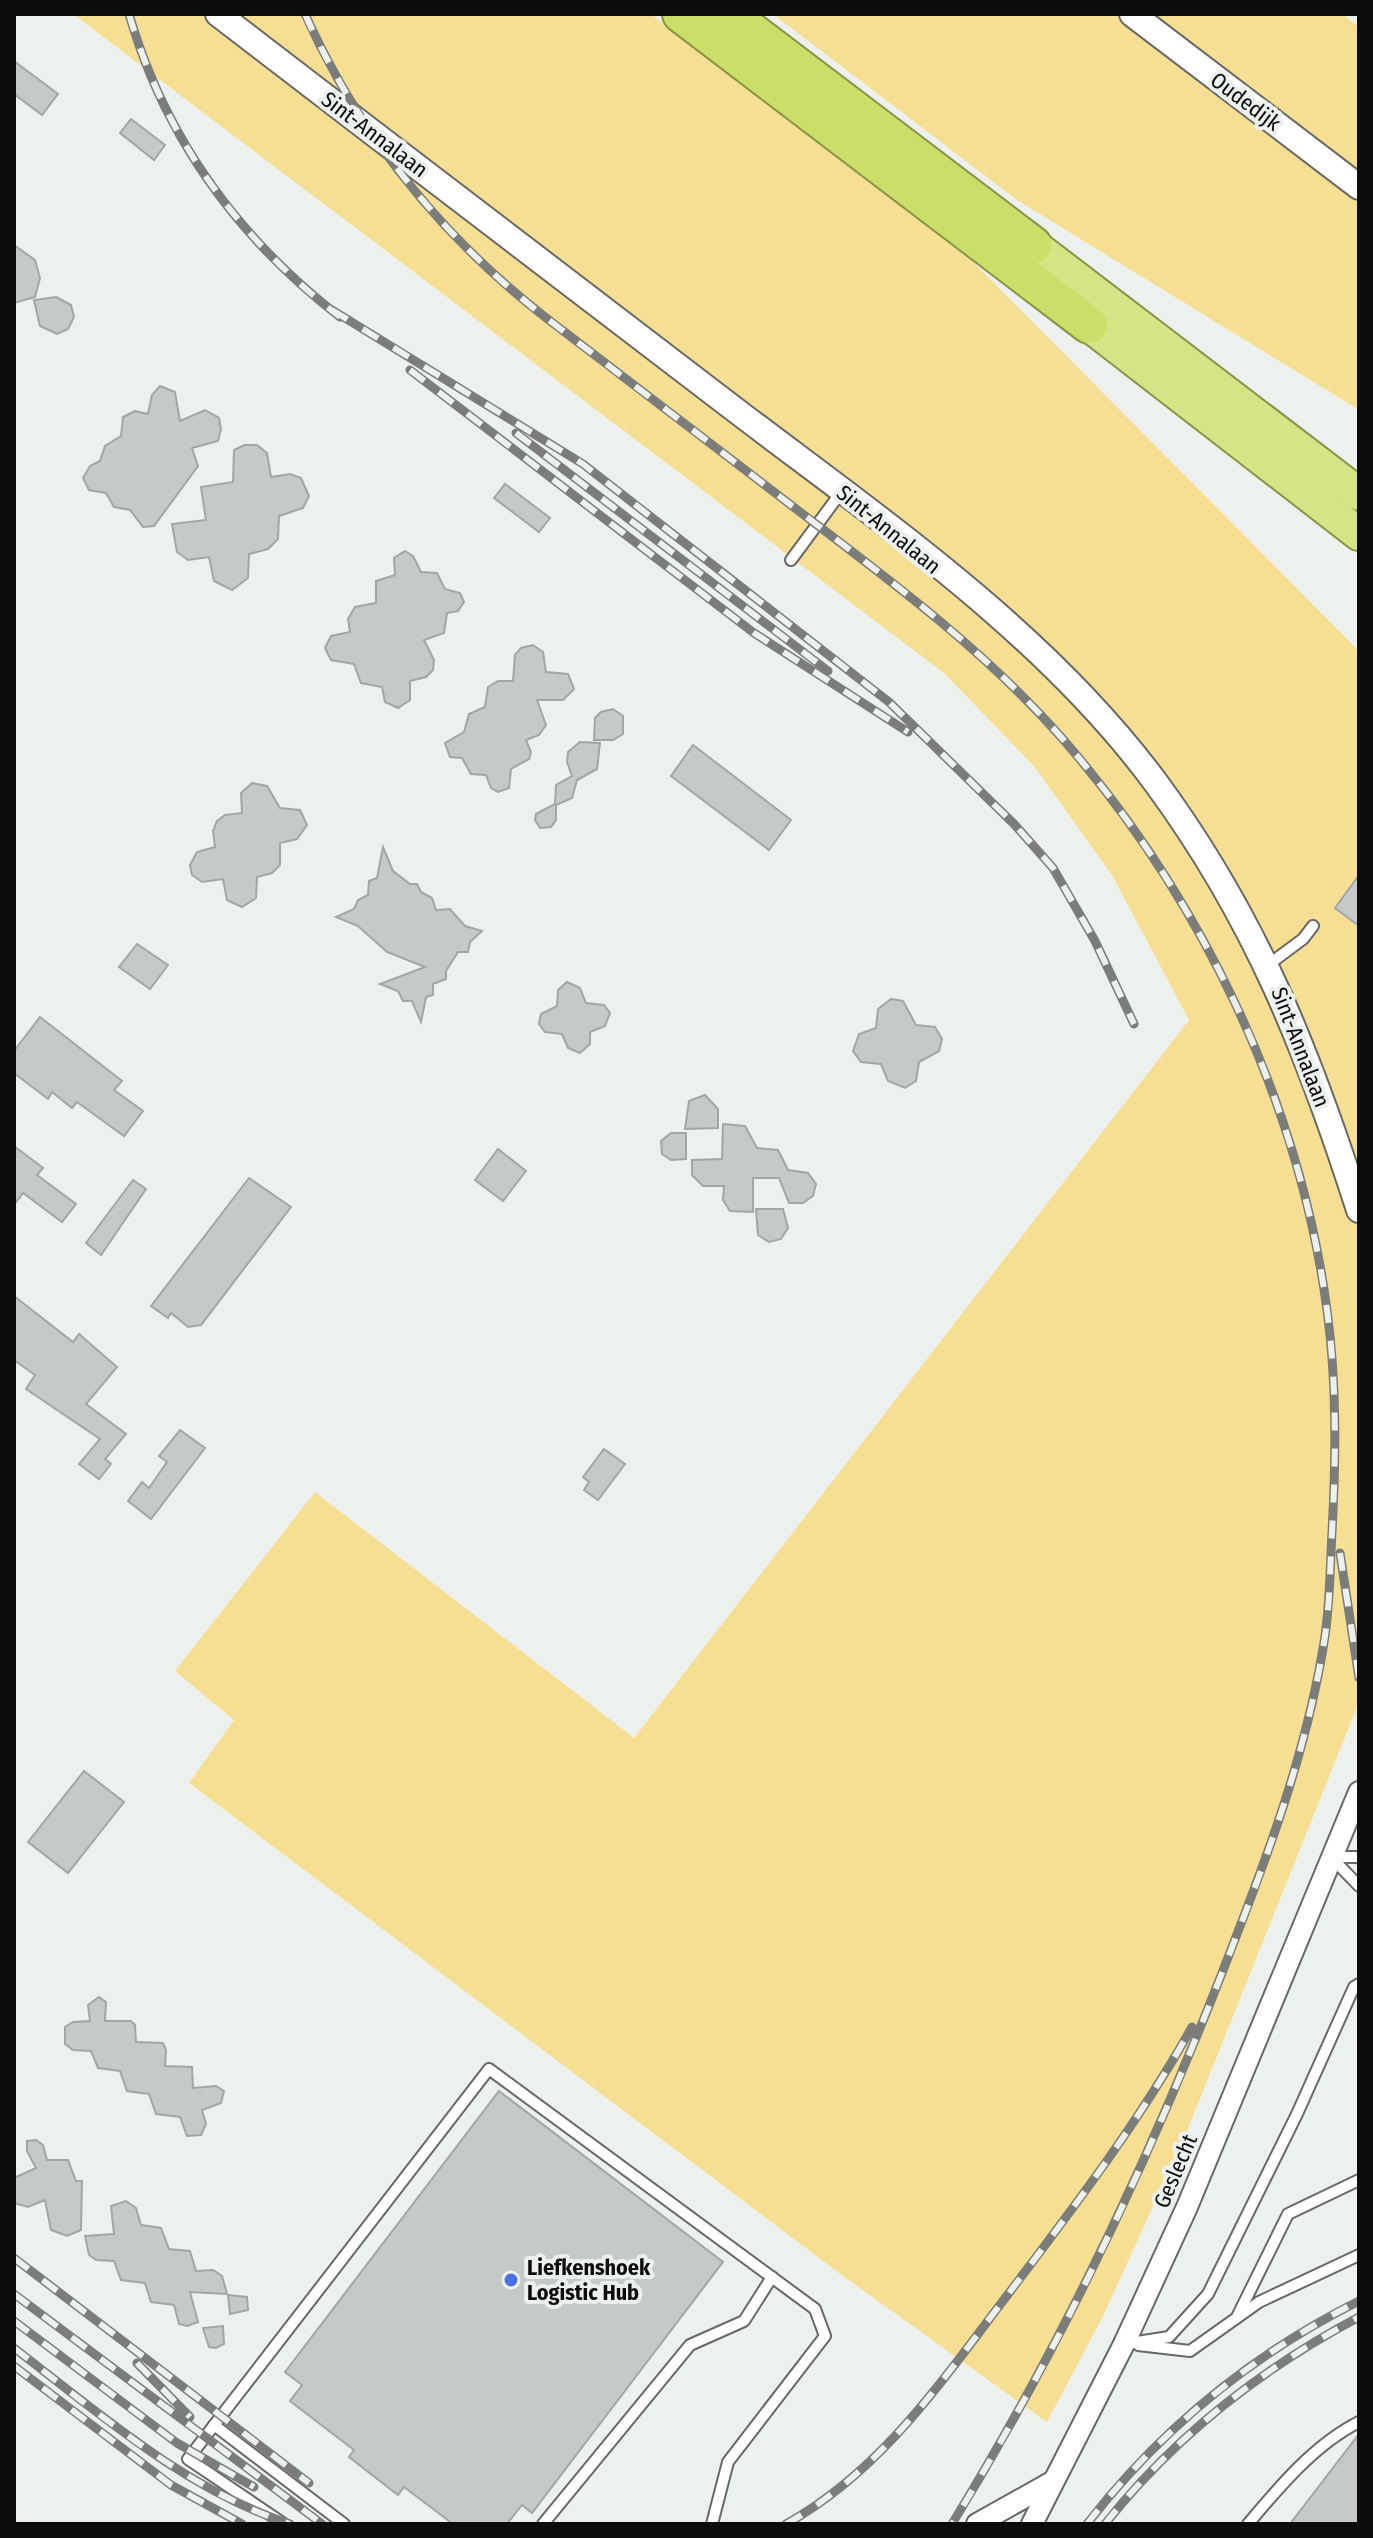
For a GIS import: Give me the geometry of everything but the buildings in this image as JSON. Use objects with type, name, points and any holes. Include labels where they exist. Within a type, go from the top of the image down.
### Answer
[{"type":"highway","points":[[681,14],[1359,534]]},
{"type":"highway","points":[[729,14],[1359,494]]},
{"type":"street","name":"Sint-Annalaan","points":[[218,14],[842,491],[1022,635],[1108,724],[1154,780],[1222,879],[1268,965],[1302,1041],[1359,1213]]},
{"type":"street","name":"Oudedijk","points":[[1132,14],[1359,187]]},
{"type":"street","name":"Geslecht","points":[[1032,2524],[1124,2344],[1192,2196],[1359,1792]]},
{"type":"street","points":[[977,2524],[1052,2482]]},
{"type":"lane","points":[[791,560],[842,491]]},
{"type":"lane","points":[[1268,965],[1303,939],[1313,926]]},
{"type":"lane","points":[[1331,1857],[1359,1857]]},
{"type":"lane","points":[[1331,1857],[1359,1886]]},
{"type":"lane","points":[[1124,2344],[1169,2337],[1208,2294],[1297,2114],[1354,1987],[1359,1984]]},
{"type":"lane","points":[[284,2524],[188,2459],[489,2069],[815,2309],[825,2336],[728,2462],[712,2524]]},
{"type":"lane","points":[[1237,2317],[1288,2214],[1359,2180]]},
{"type":"lane","points":[[1124,2344],[1190,2351],[1259,2302],[1359,2255]]},
{"type":"lane","points":[[543,2524],[690,2345],[744,2321],[772,2277]]},
{"type":"lane","points":[[1248,2524],[1280,2486],[1341,2431],[1359,2422]]},
{"type":"lane","points":[[214,2425],[344,2524]]},
{"type":"shaded area","points":[[73,14],[651,14],[971,260],[1359,651],[1359,1702],[1183,2141],[1103,2316],[1047,2422],[839,2273],[189,1783],[234,1720],[175,1671],[315,1492],[634,1738],[1189,1020],[1112,875],[1034,766],[944,673]]},
{"type":"shaded area","points":[[773,14],[1342,14],[1359,27],[1359,410],[1017,200]]},
{"type":"railway","points":[[129,14],[163,103],[210,182],[269,254],[340,317]]},
{"type":"railway","points":[[305,14],[351,101],[377,141],[406,180],[471,252],[545,317],[938,620],[1002,676],[1061,737],[1111,799],[1157,864],[1199,933],[1236,1004],[1267,1078],[1293,1154],[1313,1232],[1327,1310],[1335,1421],[1329,1597],[1325,1636],[1307,1723],[1269,1849],[1193,2045],[1132,2185],[1029,2391],[952,2524]]},
{"type":"railway","points":[[332,310],[583,464],[889,702],[1014,824],[1053,868],[1095,941],[1134,1024]]},
{"type":"railway","points":[[410,370],[754,633],[908,732]]},
{"type":"railway","points":[[516,433],[828,671]]},
{"type":"railway","points":[[1340,1553],[1359,1678]]},
{"type":"railway","points":[[786,2524],[852,2477],[882,2450],[935,2390],[1105,2163],[1192,2027]]},
{"type":"railway","points":[[14,2258],[309,2483]]},
{"type":"railway","points":[[14,2294],[322,2524]]},
{"type":"railway","points":[[1087,2524],[1145,2457],[1211,2397],[1282,2345],[1359,2301]]},
{"type":"railway","points":[[1105,2524],[1160,2462],[1221,2407],[1288,2359],[1359,2317]]},
{"type":"railway","points":[[14,2321],[177,2443],[254,2487]]},
{"type":"railway","points":[[14,2348],[111,2423],[179,2470],[215,2491],[290,2524]]},
{"type":"railway","points":[[137,2363],[190,2417]]},
{"type":"railway","points":[[14,2366],[171,2485],[242,2524]]},
{"type":"place","name":"Liefkenshoek Logistic Hub","points":[[511,2280]]}]
